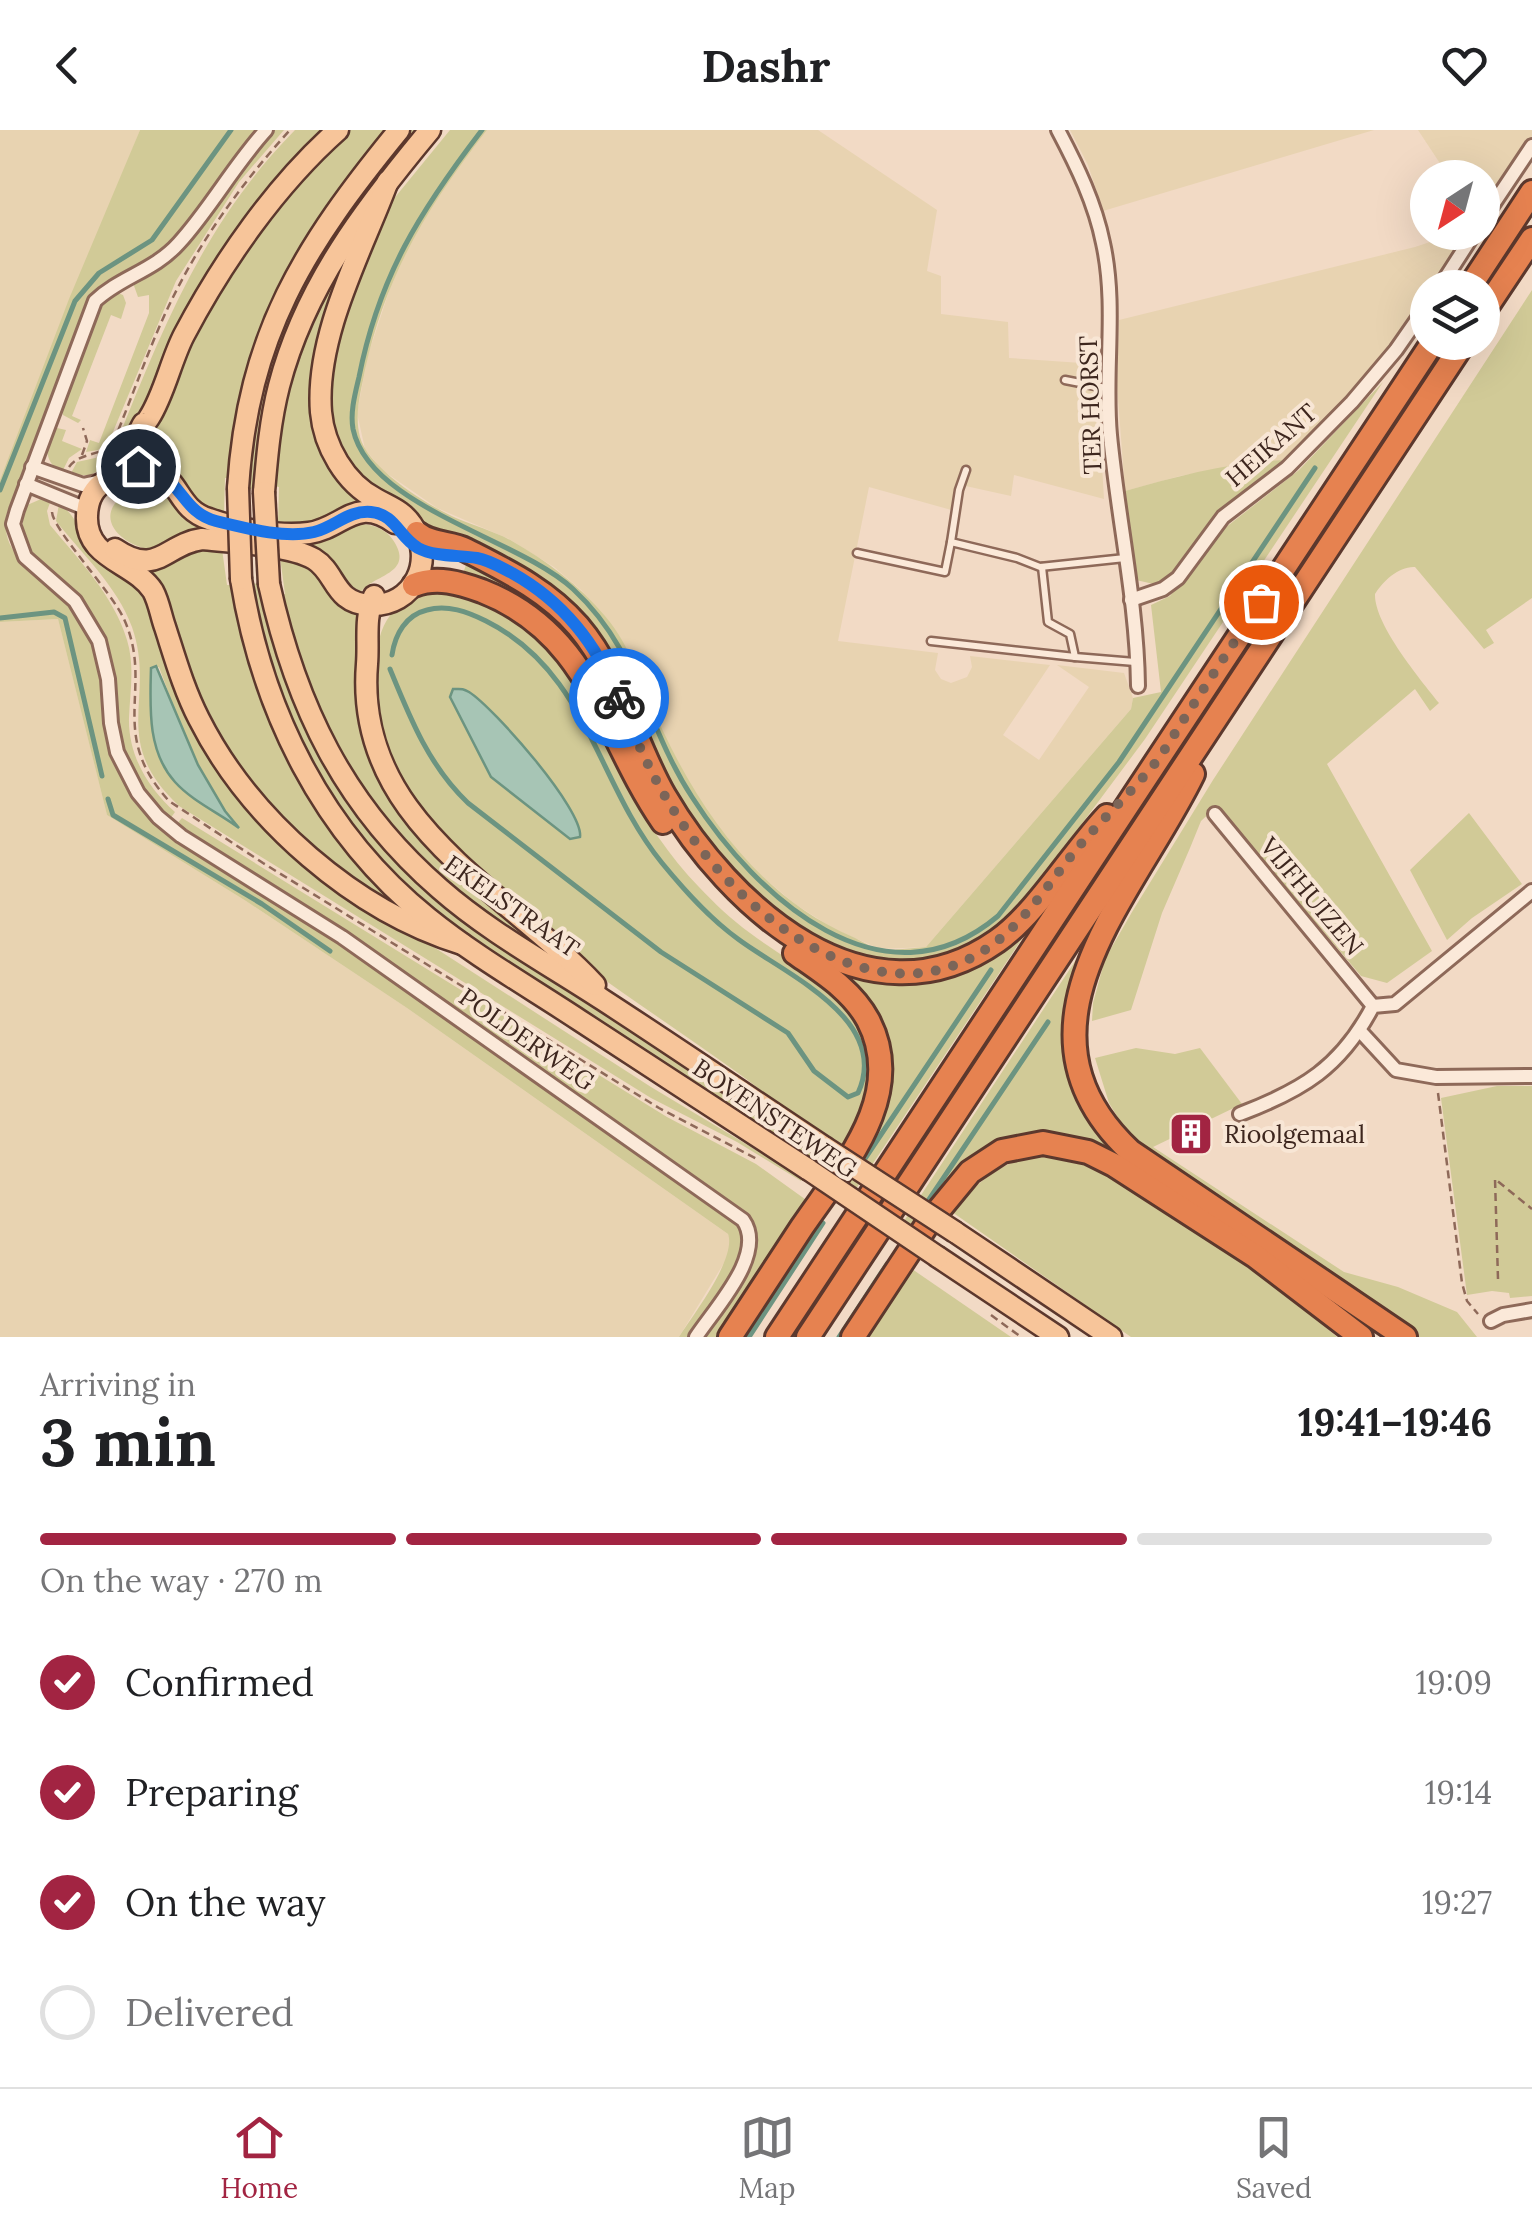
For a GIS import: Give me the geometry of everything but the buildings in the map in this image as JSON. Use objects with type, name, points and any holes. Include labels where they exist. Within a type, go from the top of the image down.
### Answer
[{"type":"highway","points":[[1481,270],[1532,192]]},
{"type":"highway","points":[[1500,287],[1532,239]]},
{"type":"highway","points":[[777,1337],[1421,360]]},
{"type":"highway","points":[[808,1337],[1452,360]]},
{"type":"highway","points":[[415,541],[476,558],[524,580],[551,599],[600,657],[646,760],[691,837],[755,906],[798,939],[841,962],[910,974],[942,969],[970,958],[1001,938],[1032,906],[1153,765]]},
{"type":"highway","points":[[414,584],[440,580],[483,592],[520,610],[554,637],[590,684],[639,782],[678,845],[746,916],[846,991],[874,1032],[882,1070],[865,1130],[844,1168],[730,1337]]},
{"type":"highway","points":[[1229,698],[1179,803],[1087,966],[1073,1024],[1077,1063],[1090,1101],[1130,1151],[1405,1337]]},
{"type":"highway","points":[[853,1337],[928,1223],[970,1172],[1002,1152],[1043,1143],[1088,1152],[1114,1165],[1255,1256],[1361,1337]]},
{"type":"main road","points":[[338,130],[296,173],[230,260],[184,335],[150,417],[141,426],[130,461],[132,478],[117,484],[86,520],[92,540],[108,558],[140,576],[153,592],[199,720],[257,806],[287,837],[341,880],[421,931],[462,944]]},
{"type":"main road","points":[[400,130],[330,219],[287,291],[262,356],[249,404],[238,488],[241,579],[269,696],[303,769],[341,828],[378,872],[462,944]]},
{"type":"main road","name":"EKELSTRAAT","points":[[430,130],[388,180],[334,256],[303,316],[279,386],[270,432],[264,492],[269,584],[302,702],[332,760],[377,824],[441,890],[477,918],[617,1009]]},
{"type":"main road","points":[[388,180],[350,274],[331,334],[321,411],[330,446],[340,464],[357,485],[405,516],[423,560],[414,584],[379,604],[366,631],[371,730],[382,764],[420,825],[463,870],[571,960],[617,1009]]},
{"type":"main road","points":[[379,604],[354,601],[342,594],[318,562],[298,553],[202,539],[163,557],[136,559],[115,549],[104,534],[94,514],[92,494],[104,480],[130,467],[167,476],[191,508],[205,518],[250,528],[310,533],[352,514],[368,512],[396,524],[415,541]]},
{"type":"main road","points":[[379,604],[375,594],[394,587],[405,576],[415,541]]},
{"type":"main road","name":"BOVENSTEWEG","points":[[462,944],[1058,1337]]},
{"type":"main road","name":"BOVENSTEWEG","points":[[617,1009],[1111,1337]]},
{"type":"street","name":"POLDERWEG","points":[[266,130],[181,241],[145,272],[110,289],[96,302],[13,524],[18,544],[25,557],[56,582],[87,617],[104,658],[117,752],[138,793],[169,828],[342,937],[743,1220],[751,1237],[750,1254],[696,1337]]},
{"type":"street","name":"TER HORST","points":[[1058,130],[1093,205],[1104,247],[1110,324],[1108,388],[1138,686]]},
{"type":"street","points":[[1500,195],[1532,146]]},
{"type":"street","name":"HEIKANT","points":[[1131,600],[1162,589],[1178,578],[1223,517],[1287,468],[1352,402],[1410,330]]},
{"type":"street","points":[[32,467],[83,485],[104,480]]},
{"type":"street","points":[[26,484],[94,514]]},
{"type":"street","name":"VIJFHUIZEN","points":[[1215,814],[1374,1006]]},
{"type":"street","points":[[1240,1114],[1290,1094],[1323,1073],[1360,1031],[1374,1006],[1395,1004],[1532,892]]},
{"type":"street","points":[[1360,1031],[1396,1070],[1436,1077],[1532,1076]]},
{"type":"street","points":[[1490,1323],[1503,1314],[1532,1310]]},
{"type":"lane","points":[[1065,380],[1108,388]]},
{"type":"lane","points":[[857,553],[946,572],[959,490],[966,470]]},
{"type":"lane","points":[[952,542],[1042,567],[1125,558]]},
{"type":"lane","points":[[1042,567],[1048,622],[1070,634],[1075,657]]},
{"type":"lane","points":[[931,641],[1138,663]]},
{"type":"path","points":[[83,428],[87,441],[81,457],[99,454],[113,443],[186,272],[232,201],[290,130]]},
{"type":"path","points":[[1436,1077],[1462,1283],[1467,1300],[1490,1323]]},
{"type":"path","points":[[1498,1280],[1495,1179],[1532,1209]]},
{"type":"shaded area","points":[[0,130],[140,130],[0,480]]},
{"type":"shaded area","points":[[140,130],[258,130],[170,245],[86,309],[7,513],[11,547],[64,597],[88,630],[110,721],[144,809],[731,1215],[746,1232],[743,1259],[690,1337],[679,1337],[720,1271],[729,1244],[728,1234],[407,1008],[107,815],[58,619],[0,622],[0,480],[69,299]]},
{"type":"shaded area","points":[[273,130],[284,130],[239,182],[176,281],[110,439],[98,450],[86,452],[90,440],[99,443],[149,313],[149,295],[138,297],[133,283],[176,253]]},
{"type":"shaded area","points":[[295,130],[332,130],[173,338],[118,461],[90,475],[70,475],[77,462],[104,456],[116,444],[151,358],[211,238],[263,165]]},
{"type":"shaded area","points":[[344,130],[389,130],[326,208],[284,280],[249,377],[229,478],[225,478],[224,514],[203,507],[145,461],[159,415],[198,325],[261,223]]},
{"type":"shaded area","points":[[410,130],[419,130],[339,232],[296,311],[255,489],[246,488],[263,385],[298,287],[336,225]]},
{"type":"shaded area","points":[[450,130],[487,130],[428,214],[385,303],[359,403],[358,428],[365,449],[386,473],[415,495],[456,518],[512,541],[550,565],[584,594],[623,643],[679,763],[739,852],[791,901],[821,921],[880,949],[926,947],[1131,709],[1133,698],[1161,692],[1151,605],[1170,596],[1216,535],[1299,470],[1383,382],[1145,739],[1031,892],[987,937],[927,962],[877,961],[839,950],[776,910],[736,874],[691,819],[546,583],[525,568],[487,551],[441,539],[357,477],[329,426],[332,349],[377,225]]},
{"type":"shaded area","points":[[487,130],[818,130],[937,210],[927,271],[941,276],[941,314],[1008,322],[1009,358],[1096,364],[1104,499],[1014,475],[1011,496],[961,485],[955,511],[869,487],[838,641],[938,653],[935,670],[941,679],[951,683],[967,677],[972,667],[970,656],[1050,665],[1003,735],[1039,760],[1089,687],[1057,665],[1124,673],[1133,698],[1131,709],[926,947],[880,949],[834,929],[795,904],[752,868],[702,807],[662,731],[634,664],[608,620],[581,590],[554,567],[509,539],[437,508],[382,470],[365,449],[357,413],[368,355],[398,264],[445,184]]},
{"type":"shaded area","points":[[1070,130],[1374,130],[1103,211],[1088,165]]},
{"type":"shaded area","points":[[1418,130],[1532,130],[1500,186],[1500,160],[1438,160]]},
{"type":"shaded area","points":[[351,245],[317,412],[375,506],[296,526],[278,524],[279,487],[273,486],[290,381],[311,321]]},
{"type":"shaded area","points":[[1410,248],[1458,250],[1444,270],[1410,270],[1410,321],[1352,396],[1289,460],[1180,476],[1125,491],[1117,385],[1119,320]]},
{"type":"shaded area","points":[[1532,290],[1532,598],[1486,630],[1494,643],[1484,649],[1415,567],[1392,575],[1375,594],[1382,620],[1439,703],[1430,711],[1415,689],[1327,764],[1432,951],[1387,983],[1361,976],[1217,806],[1201,821],[1162,913],[1131,1010],[1092,1021],[1105,959],[1132,912],[1213,780],[1486,360],[1500,360],[1500,339]]},
{"type":"shaded area","points":[[115,292],[123,295],[126,303],[121,319],[111,315],[72,416],[81,420],[78,423],[63,415],[60,405],[98,309]]},
{"type":"shaded area","points":[[57,428],[66,430],[62,441],[82,449],[69,458],[62,472],[48,455],[51,432]]},
{"type":"shaded area","points":[[1289,460],[1202,532],[1167,581],[1158,585],[1136,580],[1125,491],[1227,466]]},
{"type":"shaded area","points":[[145,480],[160,487],[172,503],[176,502],[207,526],[207,532],[177,541],[173,538],[149,549],[123,538],[112,524],[112,508]]},
{"type":"shaded area","points":[[41,499],[51,500],[47,511],[50,525],[95,579],[121,624],[131,660],[132,745],[148,781],[175,812],[170,819],[161,814],[132,774],[118,736],[106,650],[27,545],[22,528],[25,506]]},
{"type":"shaded area","points":[[59,504],[107,558],[148,596],[218,761],[367,904],[651,1087],[803,1178],[801,1181],[737,1142],[651,1098],[179,806],[145,760],[138,718],[138,653],[132,627],[108,584],[56,521]],"holes":[[[159,667],[189,748],[232,822],[187,793],[165,769],[152,727],[151,669]]]},
{"type":"shaded area","points":[[358,524],[386,532],[399,551],[396,567],[361,592],[346,583],[337,567],[332,569],[299,546],[300,541],[332,533],[335,536]]},
{"type":"shaded area","points":[[194,549],[222,549],[227,585],[233,585],[244,643],[261,697],[297,775],[426,928],[304,846],[229,761],[138,567]]},
{"type":"shaded area","points":[[280,557],[305,564],[363,611],[357,704],[365,748],[387,788],[571,966],[528,942],[452,888],[388,825],[361,788],[335,749],[302,679],[279,595],[285,594]]},
{"type":"shaded area","points":[[466,565],[524,592],[573,635],[598,671],[645,771],[678,827],[740,899],[778,931],[818,956],[861,973],[906,980],[952,973],[999,948],[1047,901],[856,1189],[843,1181],[872,1128],[886,1072],[879,1032],[868,1011],[834,973],[748,910],[704,868],[660,810],[576,656],[531,612],[500,594],[461,579]]},
{"type":"shaded area","points":[[250,583],[260,584],[283,673],[319,756],[342,795],[399,866],[487,938],[818,1156],[812,1164],[452,927],[396,878],[349,824],[302,748],[267,662]]},
{"type":"shaded area","points":[[445,588],[510,618],[553,652],[583,693],[640,809],[678,863],[730,917],[810,974],[850,1012],[865,1043],[869,1074],[858,1119],[842,1149],[602,978],[514,910],[436,832],[403,788],[389,760],[378,711],[378,646],[394,610],[415,597]],"holes":[[[453,689],[469,692],[481,701],[516,737],[568,805],[580,837],[570,839],[491,777],[450,697]]]},
{"type":"shaded area","points":[[58,619],[107,815],[407,1008],[728,1234],[731,1241],[727,1258],[679,1337],[0,1337],[0,622]]},
{"type":"shaded area","points":[[156,666],[198,765],[239,828],[189,795],[159,757],[150,698],[151,668]]},
{"type":"shaded area","points":[[453,689],[463,689],[481,701],[516,737],[568,805],[580,837],[570,839],[491,777],[450,697]]},
{"type":"shaded area","points":[[1469,813],[1522,884],[1447,940],[1410,870]]},
{"type":"shaded area","points":[[182,818],[667,1117],[756,1164],[809,1202],[719,1337],[702,1337],[733,1294],[750,1261],[753,1230],[746,1215],[364,947],[175,826]]},
{"type":"shaded area","points":[[1089,940],[1068,1001],[1067,1062],[1082,1104],[1114,1156],[1010,1143],[915,1228],[904,1221]]},
{"type":"shaded area","points":[[1136,1048],[1175,1054],[1200,1048],[1242,1104],[1153,1147],[1344,1272],[1398,1287],[1457,1312],[1477,1337],[1417,1337],[1132,1141],[1109,1103],[1095,1058]]},
{"type":"shaded area","points":[[1497,1086],[1532,1086],[1532,1296],[1510,1298],[1509,1293],[1492,1291],[1467,1295],[1441,1098]]},
{"type":"shaded area","points":[[1051,1154],[1103,1174],[1150,1201],[1261,1276],[1337,1337],[1131,1337],[952,1212],[995,1171],[1021,1159]]},
{"type":"shaded area","points":[[912,1269],[1011,1337],[869,1337]]},
{"type":"waterway","points":[[0,490],[75,301],[99,273],[152,240],[231,130]]},
{"type":"waterway","points":[[482,130],[421,217],[390,276],[367,341],[356,390],[353,429],[365,456],[386,480],[448,519],[518,553],[573,589],[595,613],[628,663],[676,770],[719,835],[787,904],[826,930],[868,947],[911,952],[954,943],[998,916],[1119,762],[1315,468]]},
{"type":"waterway","points":[[390,669],[431,757],[468,803],[661,952],[788,1033],[814,1071],[848,1097],[858,1093],[864,1067],[860,1042],[847,1021],[805,983],[727,931],[680,884],[640,831],[569,699],[547,669],[520,643],[472,615],[435,608],[407,621],[392,655]]},
{"type":"waterway","points":[[0,618],[54,612],[65,618],[102,776]]},
{"type":"waterway","points":[[108,799],[113,815],[262,904],[330,951]]},
{"type":"waterway","points":[[862,1163],[991,970]]},
{"type":"waterway","points":[[926,1204],[1048,1022]]},
{"type":"waterway","points":[[749,1337],[823,1223]]},
{"type":"waterway","points":[[839,1337],[887,1264]]},
{"type":"way so far","points":[[619,698],[671,807],[706,856],[738,890],[790,933],[824,954],[859,968],[910,974],[942,969],[970,958],[1001,938],[1032,906],[1153,765],[1261,602]]},
{"type":"place","name":"Rioolgemaal","points":[[1191,1134]]},
{"type":"route","points":[[138,466],[167,476],[191,508],[205,518],[250,528],[310,533],[352,514],[378,513],[396,524],[422,550],[476,558],[508,570],[551,599],[586,635],[619,698]]}]
